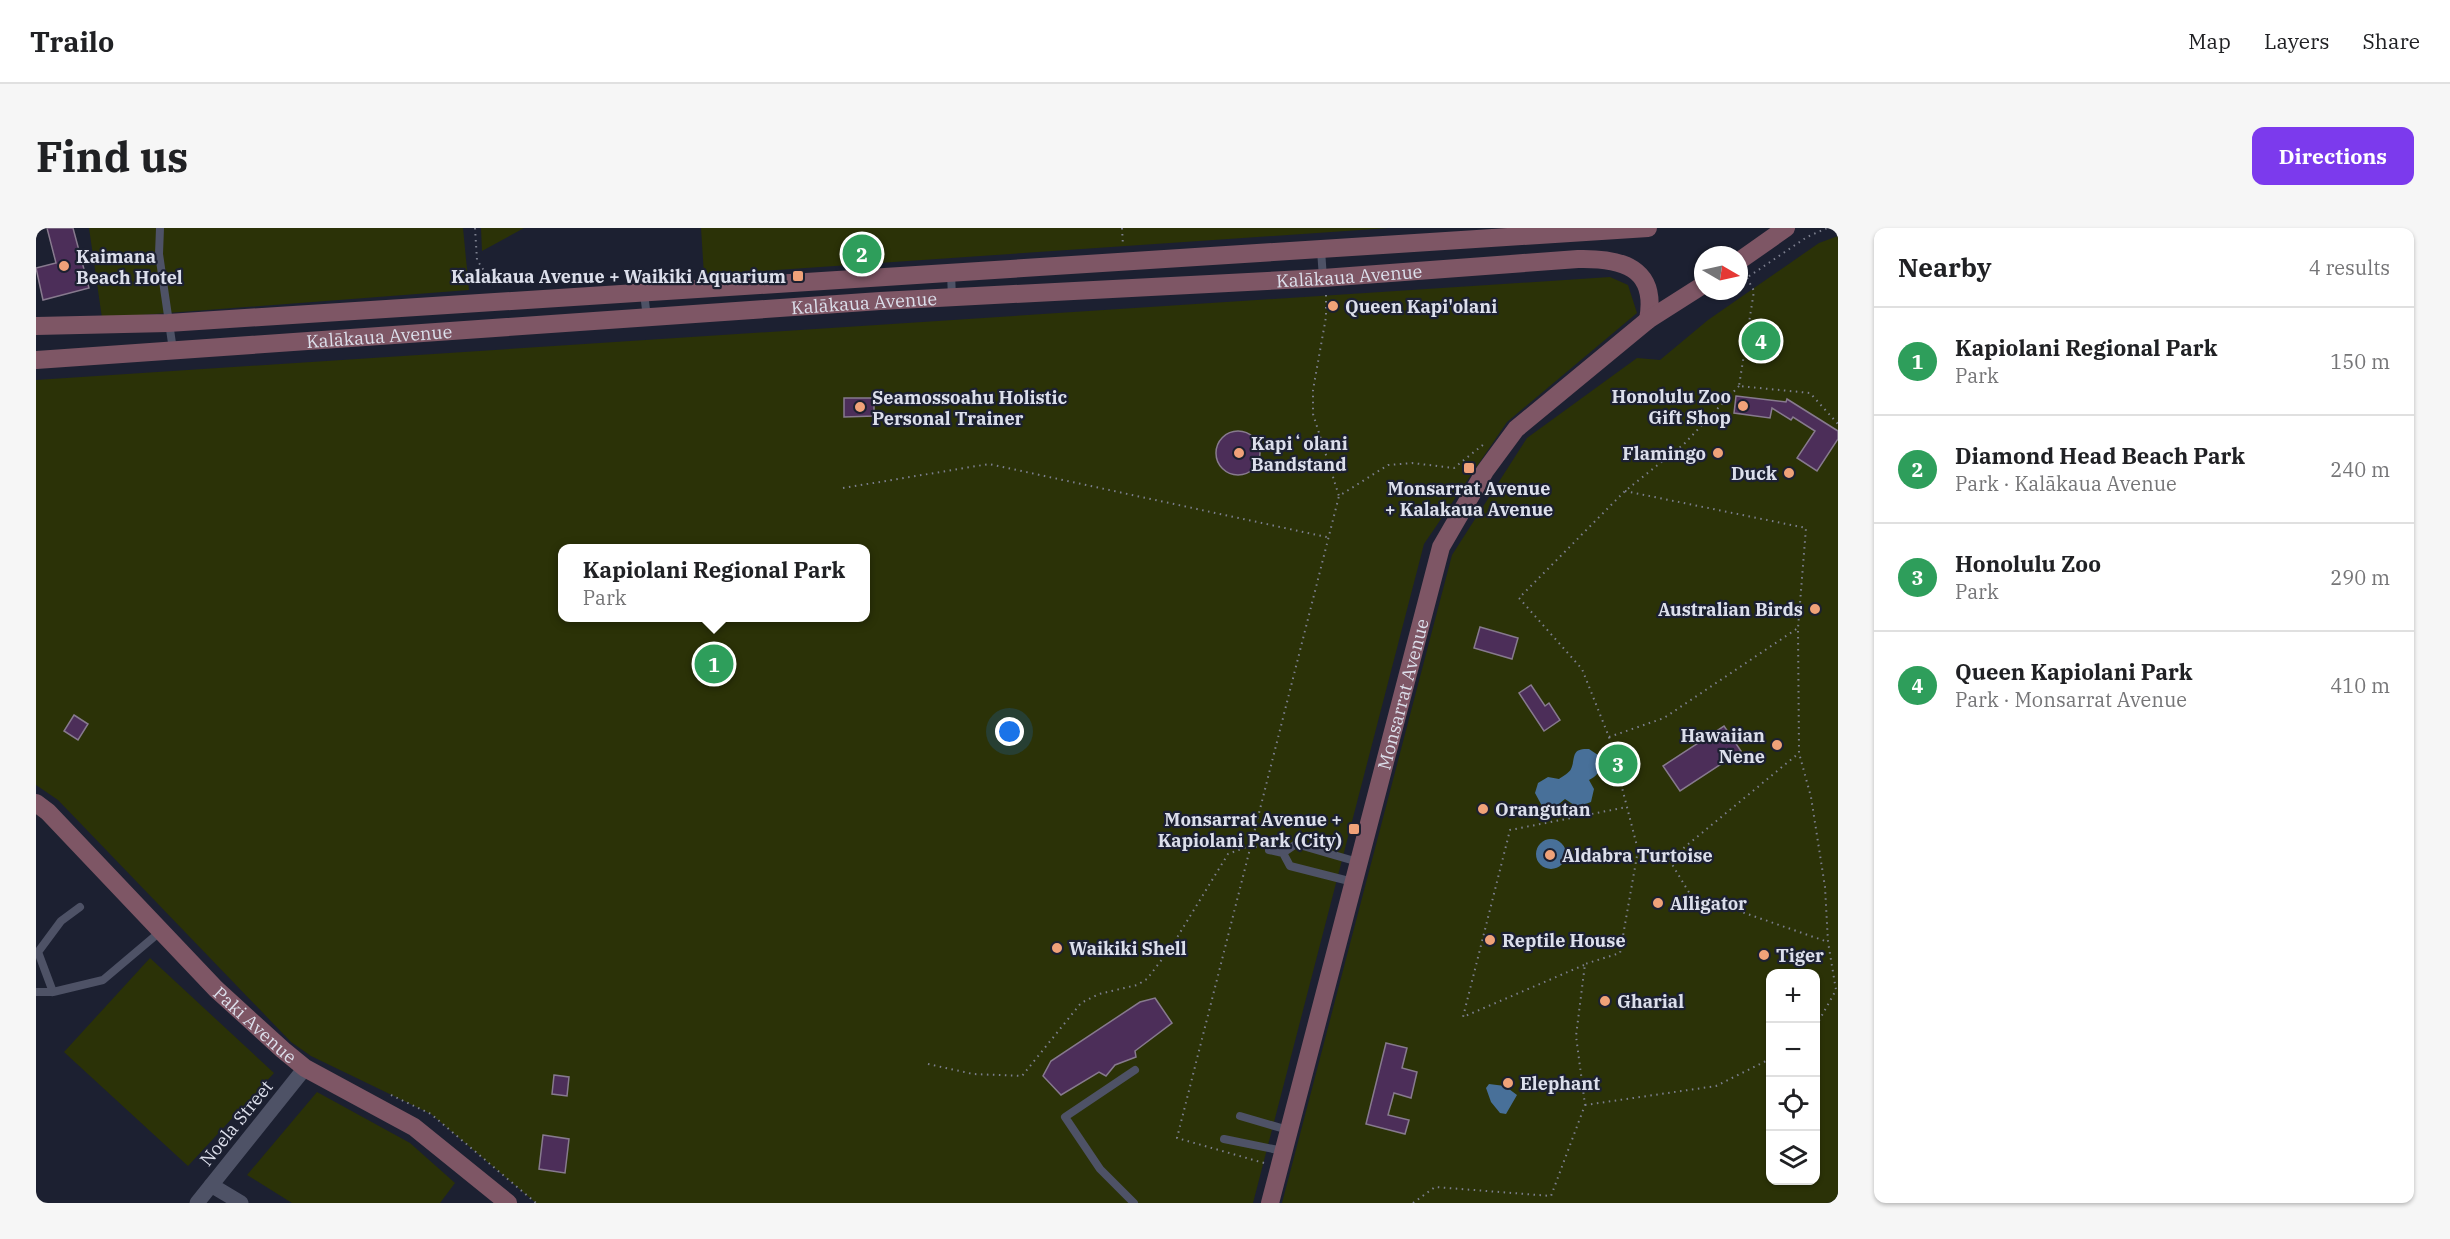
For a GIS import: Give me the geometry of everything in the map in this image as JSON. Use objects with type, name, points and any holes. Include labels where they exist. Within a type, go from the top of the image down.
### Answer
[{"type":"street","name":"Kalākaua Avenue","points":[[36,326],[168,323],[1648,228]]},
{"type":"street","points":[[1748,255],[1786,228]]},
{"type":"street","name":"Kalākaua Avenue","points":[[36,360],[952,298],[1324,286],[1578,259],[1611,259],[1634,269],[1647,285],[1650,297],[1648,320]]},
{"type":"street","name":"Monsarrat Avenue","points":[[1270,1203],[1441,547],[1485,471],[1516,429],[1648,320],[1694,297]]},
{"type":"street","name":"Paki Avenue","points":[[36,803],[48,812],[216,989],[305,1068],[414,1127],[508,1203]]},
{"type":"street","name":"Noela Street","points":[[197,1203],[305,1068]]},
{"type":"street","points":[[211,1185],[241,1203]]},
{"type":"lane","points":[[160,228],[159,254],[173,350]]},
{"type":"lane","points":[[1321,250],[1324,286]]},
{"type":"lane","points":[[951,273],[952,298]]},
{"type":"lane","points":[[644,293],[647,319]]},
{"type":"lane","points":[[1269,850],[1283,853],[1296,844],[1358,862]]},
{"type":"lane","points":[[1283,853],[1290,866],[1353,882]]},
{"type":"lane","points":[[53,992],[38,952],[61,921],[80,908]]},
{"type":"lane","points":[[36,992],[53,992],[103,980],[161,931]]},
{"type":"lane","points":[[1134,1203],[1100,1169],[1065,1117],[1135,1070]]},
{"type":"lane","points":[[1240,1116],[1288,1130]]},
{"type":"lane","points":[[1224,1139],[1282,1151]]},
{"type":"path","points":[[1122,228],[1123,246]]},
{"type":"path","points":[[1748,277],[1807,237],[1827,228]]},
{"type":"path","points":[[1627,807],[1510,830],[1463,1017],[1585,964],[1620,953],[1638,850],[1627,807],[1609,737],[1582,669],[1519,598],[1625,491],[1684,444],[1739,386],[1754,291],[1748,280]]},
{"type":"path","points":[[1262,1173],[1264,1163],[1177,1138],[1249,846],[1331,538],[1340,496],[1313,414],[1313,390],[1326,317],[1324,286]]},
{"type":"path","points":[[1739,386],[1810,393],[1838,424]]},
{"type":"path","points":[[1340,496],[1388,465],[1412,463],[1447,469],[1461,464]]},
{"type":"path","points":[[843,488],[989,464],[1331,538]]},
{"type":"path","points":[[1625,491],[1806,528],[1798,628],[1799,753],[1811,797],[1825,887],[1828,942],[1836,990],[1817,1023]]},
{"type":"path","points":[[1609,737],[1664,718],[1798,628]]},
{"type":"path","points":[[1670,860],[1799,753]]},
{"type":"path","points":[[928,1064],[973,1074],[1022,1076],[1082,1003],[1099,994],[1137,985],[1147,979],[1170,950],[1228,854],[1249,846]]},
{"type":"path","points":[[1638,850],[1670,860],[1690,894],[1828,942]]},
{"type":"path","points":[[1413,1203],[1435,1187],[1551,1196],[1585,1105],[1576,1036],[1585,964]]},
{"type":"path","points":[[1585,1105],[1716,1086],[1766,1061]]},
{"type":"path","points":[[391,1095],[431,1114],[536,1203]]},
{"type":"green space","points":[[89,228],[463,228],[469,290],[102,318]]},
{"type":"green space","points":[[481,228],[524,228],[482,251]]},
{"type":"green space","points":[[701,228],[1389,228],[704,275]]},
{"type":"green space","points":[[1838,236],[1838,1203],[1282,1203],[1452,555],[1527,438],[1637,358],[1660,360],[1708,320],[1737,300],[1748,300],[1748,292],[1819,243]]},
{"type":"green space","points":[[1610,277],[1628,285],[1637,313],[1507,422],[1424,544],[1253,1203],[536,1203],[431,1114],[311,1056],[291,1042],[58,800],[36,785],[36,380]]},
{"type":"green space","points":[[150,958],[274,1073],[188,1166],[64,1052]]},
{"type":"green space","points":[[317,1092],[410,1143],[455,1183],[440,1203],[292,1203],[247,1175]]},
{"type":"water","points":[[1589,749],[1598,755],[1601,762],[1598,773],[1589,780],[1594,789],[1591,802],[1577,807],[1565,799],[1554,808],[1542,806],[1535,793],[1538,783],[1548,777],[1559,779],[1562,777],[1570,770],[1576,752]]},
{"type":"water","points":[[1551,839],[1562,843],[1566,854],[1562,865],[1551,869],[1540,865],[1536,854],[1540,843]]},
{"type":"water","points":[[1489,1084],[1505,1086],[1517,1095],[1506,1114],[1500,1113],[1491,1102],[1486,1088]]},
{"type":"building","name":"Kaimana Beach Hotel","points":[[47,228],[73,228],[89,288],[43,300],[36,268],[56,263]]},
{"type":"building","points":[[1736,396],[1786,402],[1787,399],[1838,431],[1838,439],[1817,471],[1797,458],[1815,431],[1793,417],[1791,420],[1772,408],[1770,418],[1734,413]]},
{"type":"building","points":[[844,398],[874,398],[874,416],[844,417]]},
{"type":"building","name":"Kapiʻolani Bandstand","points":[[1238,431],[1254,437],[1260,453],[1254,469],[1238,475],[1222,469],[1216,453],[1222,437]]},
{"type":"building","points":[[1480,627],[1518,638],[1512,659],[1474,648]]},
{"type":"building","points":[[1531,685],[1545,706],[1549,703],[1560,720],[1544,731],[1519,693]]},
{"type":"building","points":[[74,715],[88,724],[78,740],[64,731]]},
{"type":"building","points":[[1724,726],[1741,751],[1680,791],[1663,766]]},
{"type":"building","name":"Waikiki Shell","points":[[1155,998],[1172,1023],[1135,1051],[1136,1057],[1115,1065],[1106,1076],[1099,1072],[1061,1095],[1043,1076],[1051,1061],[1140,1002]]},
{"type":"building","points":[[1386,1043],[1407,1048],[1402,1068],[1417,1072],[1411,1098],[1394,1093],[1388,1115],[1409,1120],[1405,1134],[1366,1124]]},
{"type":"building","points":[[554,1075],[569,1077],[567,1096],[552,1094]]},
{"type":"building","points":[[543,1135],[569,1139],[565,1173],[539,1169]]},
{"type":"place","name":"Diamond Head Beach Park","points":[[862,254]]},
{"type":"place","name":"Kaimana Beach Hotel","points":[[64,266]]},
{"type":"place","name":"Kalakaua Avenue + Waikiki Aquarium","points":[[798,276]]},
{"type":"place","name":"Queen Kapi'olani","points":[[1333,306]]},
{"type":"place","name":"Queen Kapiolani Park","points":[[1761,341]]},
{"type":"place","name":"Honolulu Zoo Gift Shop","points":[[1743,406]]},
{"type":"place","name":"Seamossoahu Holistic Personal Trainer","points":[[860,407]]},
{"type":"place","name":"Kapiʻolani Bandstand","points":[[1239,453]]},
{"type":"place","name":"Flamingo","points":[[1718,453]]},
{"type":"place","name":"Monsarrat Avenue + Kalakaua Avenue","points":[[1469,468]]},
{"type":"place","name":"Duck","points":[[1789,473]]},
{"type":"place","name":"Australian Birds","points":[[1815,609]]},
{"type":"place","name":"Kapiolani Regional Park","points":[[714,664]]},
{"type":"place","name":"Hawaiian Nene","points":[[1777,745]]},
{"type":"place","name":"Honolulu Zoo","points":[[1618,764]]},
{"type":"place","name":"Orangutan","points":[[1483,809]]},
{"type":"place","name":"Monsarrat Avenue + Kapiolani Park (City)","points":[[1354,829]]},
{"type":"place","name":"Aldabra Turtoise","points":[[1550,855]]},
{"type":"place","name":"Alligator","points":[[1658,903]]},
{"type":"place","name":"Reptile House","points":[[1490,940]]},
{"type":"place","name":"Waikiki Shell","points":[[1057,948]]},
{"type":"place","name":"Tiger","points":[[1764,955]]},
{"type":"place","name":"Gharial","points":[[1605,1001]]},
{"type":"place","name":"Elephant","points":[[1508,1083]]}]
